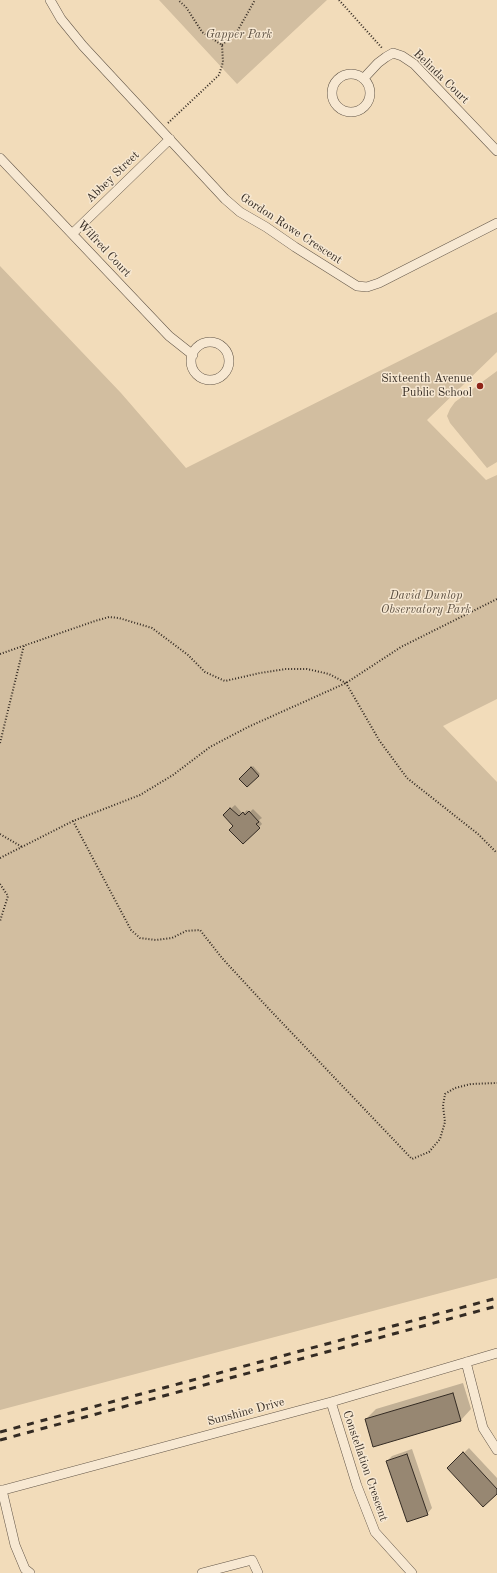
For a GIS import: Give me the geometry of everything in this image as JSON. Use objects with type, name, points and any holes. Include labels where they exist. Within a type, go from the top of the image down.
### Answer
[{"type":"street","name":"Gordon Rowe Crescent","points":[[50,0],[61,19],[83,46],[225,199],[240,212],[357,286],[367,287],[379,282],[497,223]]},
{"type":"street","name":"Belinda Court","points":[[386,57],[394,53],[402,56],[414,64],[497,151]]},
{"type":"street","points":[[364,78],[386,57]]},
{"type":"street","points":[[352,73],[359,74],[364,78],[370,89],[371,95],[365,106],[354,112],[342,110],[337,106],[332,94],[336,81],[340,77],[352,73]]},
{"type":"street","name":"Abbey Street","points":[[73,233],[170,139]]},
{"type":"street","name":"Wilfred Court","points":[[0,158],[73,233],[169,336],[193,354]]},
{"type":"street","points":[[205,343],[217,343],[222,346],[228,356],[228,368],[220,377],[207,380],[196,373],[192,368],[191,361],[193,354],[200,345],[205,343]]},
{"type":"street","name":"Sunshine Drive","points":[[1,1491],[331,1402],[497,1353]]},
{"type":"street","points":[[466,1362],[483,1428],[497,1450]]},
{"type":"street","name":"Constellation Crescent","points":[[331,1402],[357,1486],[375,1532],[412,1573]]},
{"type":"street","points":[[1,1491],[15,1545],[25,1569],[30,1573]]},
{"type":"street","points":[[202,1573],[252,1560],[258,1573]]},
{"type":"path","points":[[178,0],[186,7],[202,32],[222,45]]},
{"type":"path","points":[[222,45],[238,30],[255,0]]},
{"type":"path","points":[[339,0],[382,48],[386,57]]},
{"type":"path","points":[[168,123],[218,76],[223,62],[222,45]]},
{"type":"path","points":[[0,858],[73,821],[140,795],[173,776],[216,744],[248,726],[346,683],[401,647],[497,599]]},
{"type":"path","points":[[0,654],[109,617],[119,618],[152,628],[188,655],[206,672],[225,681],[260,673],[307,668],[328,674],[346,683],[379,740],[407,778],[478,834],[497,853]]},
{"type":"path","points":[[0,744],[24,645]]},
{"type":"path","points":[[73,821],[131,930],[140,938],[156,940],[172,938],[186,931],[200,930],[222,958],[269,1010],[412,1159],[429,1152],[440,1139],[445,1122],[443,1106],[445,1094],[455,1088],[471,1084],[497,1083]]},
{"type":"path","points":[[0,834],[22,847]]},
{"type":"path","points":[[0,884],[8,896],[8,900],[0,921]]},
{"type":"green space","name":"Gapper Park","points":[[159,0],[327,0],[237,84]]},
{"type":"green space","name":"David Dunlop Observatory Park","points":[[0,266],[121,393],[186,468],[497,312],[497,352],[427,420],[486,480],[497,475],[497,699],[443,726],[497,782],[497,1278],[0,1410]]},
{"type":"green space","name":"Sixteenth Avenue Public School","points":[[497,371],[497,462],[487,468],[450,423],[447,416],[455,402]]},
{"type":"building","points":[[251,767],[259,776],[247,787],[239,779]]},
{"type":"building","points":[[230,808],[239,816],[243,812],[245,815],[249,811],[259,822],[256,824],[260,828],[243,844],[229,830],[233,826],[223,815]]},
{"type":"building","points":[[453,1393],[461,1421],[373,1447],[365,1419]]},
{"type":"building","points":[[463,1452],[497,1489],[497,1494],[483,1507],[447,1468]]},
{"type":"building","points":[[407,1454],[428,1515],[407,1522],[386,1461]]},
{"type":"railway","points":[[0,1432],[497,1298]]},
{"type":"railway","points":[[0,1440],[497,1306]]},
{"type":"place","name":"Sixteenth Avenue Public School","points":[[480,386]]}]
